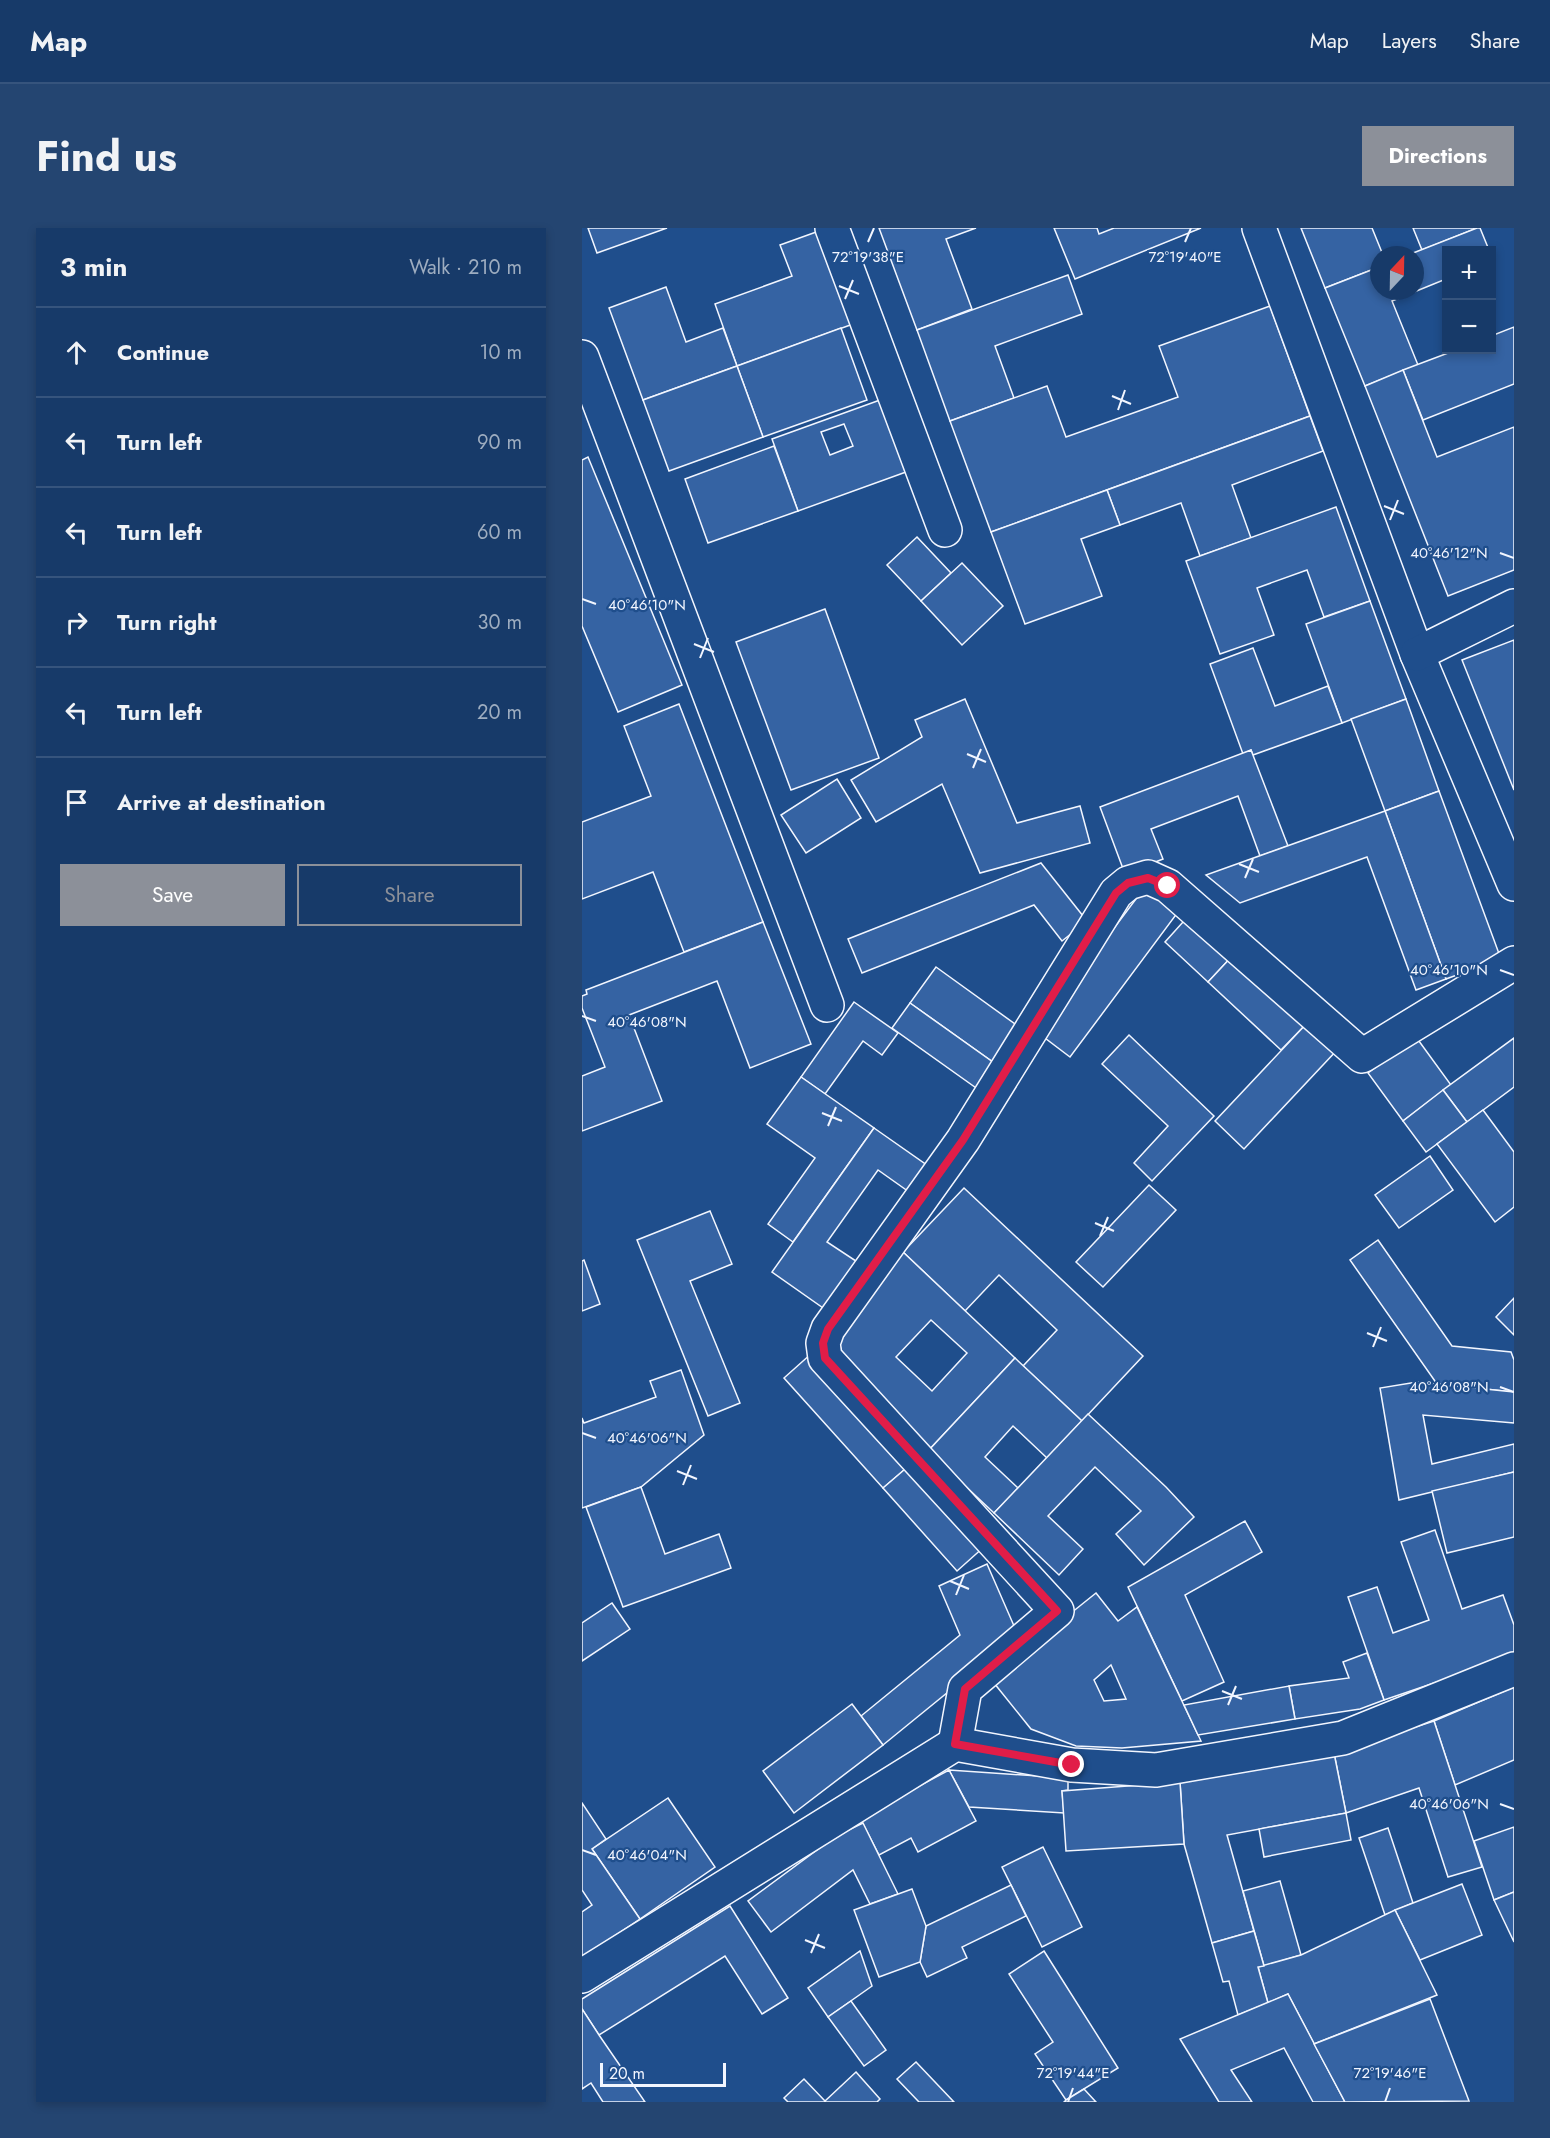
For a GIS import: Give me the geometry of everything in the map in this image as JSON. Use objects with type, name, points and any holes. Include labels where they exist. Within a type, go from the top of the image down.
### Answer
[{"type":"street","points":[[832,228],[945,530]]},
{"type":"street","points":[[1259,228],[1417,654],[1514,884]]},
{"type":"street","points":[[582,357],[827,1005]]},
{"type":"street","points":[[1417,654],[1514,606]]},
{"type":"street","points":[[955,1744],[965,1689],[1057,1611],[825,1358],[823,1343],[828,1329],[963,1140],[1116,893],[1128,883],[1148,878],[1168,886],[1362,1056],[1514,963]]},
{"type":"street","points":[[582,1976],[955,1744],[1072,1765],[1156,1770],[1343,1738],[1514,1669]]},
{"type":"building","points":[[588,228],[667,228],[597,253]]},
{"type":"building","points":[[879,228],[976,228],[946,239],[972,309],[917,330]]},
{"type":"building","points":[[1054,228],[1097,228],[1099,234],[1114,228],[1201,228],[1075,279]]},
{"type":"building","points":[[1301,228],[1372,228],[1379,246],[1370,246],[1370,270],[1325,288]]},
{"type":"building","points":[[1413,228],[1477,228],[1424,249],[1424,246],[1420,246]]},
{"type":"building","points":[[1477,228],[1480,228],[1487,246],[1442,246],[1442,281],[1424,288],[1424,249]]},
{"type":"building","points":[[819,231],[853,324],[737,366],[715,304],[792,276],[780,245]]},
{"type":"building","points":[[1370,270],[1370,300],[1394,300],[1392,301],[1418,365],[1365,386],[1325,288]]},
{"type":"building","points":[[1068,275],[1082,314],[995,346],[1014,398],[950,421],[917,330]]},
{"type":"building","points":[[666,287],[686,342],[723,328],[737,366],[643,400],[609,308]]},
{"type":"building","points":[[1270,306],[1310,416],[991,532],[950,421],[1047,386],[1066,437],[1178,397],[1159,346]]},
{"type":"building","points":[[1514,327],[1514,384],[1423,420],[1403,370],[1445,354],[1496,354],[1496,334]]},
{"type":"building","points":[[841,328],[867,400],[763,437],[737,366]]},
{"type":"building","points":[[737,366],[763,437],[669,471],[643,400]]},
{"type":"building","points":[[1403,370],[1437,457],[1514,427],[1514,570],[1448,596],[1365,386]]},
{"type":"building","points":[[880,400],[906,472],[798,511],[772,439]],"holes":[[[844,424],[853,446],[830,455],[821,432]]]},
{"type":"building","points":[[1310,416],[1323,451],[1232,485],[1251,538],[1200,556],[1181,503],[1120,525],[1107,490]]},
{"type":"building","points":[[774,446],[798,511],[708,543],[685,479]]},
{"type":"building","points":[[588,457],[682,685],[618,712],[582,626],[582,460]]},
{"type":"building","points":[[1107,490],[1120,525],[1081,539],[1102,596],[1025,624],[991,532]]},
{"type":"building","points":[[1336,507],[1370,601],[1324,617],[1307,570],[1257,588],[1274,635],[1220,654],[1186,561]]},
{"type":"building","points":[[917,537],[951,573],[921,601],[887,565]]},
{"type":"building","points":[[962,563],[1003,606],[962,645],[921,601]]},
{"type":"building","points":[[1370,601],[1406,699],[1342,723],[1306,624]]},
{"type":"building","points":[[825,609],[879,758],[791,790],[736,642]]},
{"type":"building","points":[[1514,640],[1514,790],[1462,660]]},
{"type":"building","points":[[1253,648],[1275,706],[1328,686],[1342,723],[1253,755],[1251,750],[1243,754],[1210,664]]},
{"type":"building","points":[[965,699],[1017,823],[1080,806],[1090,843],[980,873],[942,784],[876,822],[851,780],[922,737],[915,720]]},
{"type":"building","points":[[1406,699],[1439,791],[1385,811],[1351,719]]},
{"type":"building","points":[[679,704],[763,922],[684,952],[653,872],[582,899],[582,822],[651,796],[624,726]]},
{"type":"building","points":[[1251,750],[1288,846],[1260,856],[1238,796],[1151,829],[1163,859],[1125,874],[1100,807]]},
{"type":"building","points":[[837,779],[861,818],[806,853],[781,815]]},
{"type":"building","points":[[1439,791],[1501,959],[1446,979],[1385,811]]},
{"type":"building","points":[[1385,811],[1446,979],[1416,990],[1367,857],[1240,903],[1206,875]]},
{"type":"building","points":[[1041,863],[1087,921],[1062,941],[1034,905],[862,973],[848,939]]},
{"type":"building","points":[[1151,879],[1184,904],[1070,1057],[1041,1035],[1053,1009]]},
{"type":"building","points":[[1192,912],[1235,953],[1208,982],[1165,942]]},
{"type":"building","points":[[763,922],[811,1044],[750,1068],[717,981],[629,1015],[662,1101],[582,1131],[582,1076],[605,1067],[582,1008],[582,996],[587,994],[586,990]]},
{"type":"building","points":[[1235,953],[1309,1021],[1281,1050],[1208,982]]},
{"type":"building","points":[[936,967],[1022,1029],[997,1065],[910,1003]]},
{"type":"building","points":[[854,1002],[898,1033],[882,1055],[863,1041],[825,1094],[801,1077]]},
{"type":"building","points":[[910,1003],[997,1065],[979,1090],[892,1028]]},
{"type":"building","points":[[1309,1021],[1338,1049],[1244,1149],[1215,1121]]},
{"type":"building","points":[[1129,1035],[1214,1116],[1152,1181],[1134,1163],[1168,1126],[1102,1064]]},
{"type":"building","points":[[1416,1037],[1451,1085],[1403,1121],[1368,1073]]},
{"type":"building","points":[[1514,1038],[1514,1087],[1467,1122],[1443,1090]]},
{"type":"building","points":[[801,1077],[874,1128],[793,1242],[768,1224],[815,1158],[767,1124]]},
{"type":"building","points":[[1443,1090],[1467,1122],[1426,1152],[1403,1121]]},
{"type":"building","points":[[1483,1110],[1514,1152],[1514,1207],[1495,1222],[1437,1144]]},
{"type":"building","points":[[874,1128],[931,1168],[912,1194],[878,1170],[827,1242],[859,1263],[826,1310],[772,1272]]},
{"type":"building","points":[[1430,1156],[1453,1190],[1399,1228],[1375,1195]]},
{"type":"building","points":[[1149,1185],[1176,1210],[1103,1287],[1076,1262]]},
{"type":"building","points":[[964,1188],[1143,1356],[1082,1421],[1023,1366],[1057,1330],[999,1275],[965,1311],[903,1252]]},
{"type":"building","points":[[710,1211],[732,1264],[690,1281],[740,1403],[708,1416],[637,1240]]},
{"type":"building","points":[[1378,1240],[1452,1346],[1511,1352],[1514,1360],[1514,1392],[1437,1384],[1350,1260]]},
{"type":"building","points":[[903,1252],[1015,1358],[928,1451],[843,1356],[840,1346],[841,1331]],"holes":[[[931,1320],[967,1353],[932,1391],[896,1357]]]},
{"type":"building","points":[[584,1260],[600,1304],[582,1311],[582,1261]]},
{"type":"building","points":[[1514,1298],[1514,1335],[1496,1317]]},
{"type":"building","points":[[812,1353],[911,1464],[883,1488],[784,1378]]},
{"type":"building","points":[[1015,1358],[1082,1421],[1047,1458],[1013,1426],[985,1457],[1018,1488],[994,1513],[928,1451]]},
{"type":"building","points":[[681,1370],[704,1435],[641,1487],[582,1508],[582,1418],[584,1423],[656,1397],[650,1381]]},
{"type":"building","points":[[1417,1382],[1514,1392],[1514,1423],[1423,1415],[1432,1464],[1514,1444],[1514,1472],[1399,1500],[1380,1388]]},
{"type":"building","points":[[1088,1414],[1166,1487],[1194,1517],[1144,1565],[1116,1534],[1141,1511],[1095,1467],[1048,1516],[1083,1549],[1059,1575],[994,1513]]},
{"type":"building","points":[[911,1464],[985,1546],[957,1571],[883,1488]]},
{"type":"building","points":[[1514,1472],[1514,1537],[1447,1553],[1432,1491]]},
{"type":"building","points":[[641,1487],[665,1554],[719,1534],[731,1568],[623,1607],[586,1507]]},
{"type":"building","points":[[1245,1521],[1262,1552],[1185,1595],[1224,1682],[1182,1701],[1128,1587]]},
{"type":"building","points":[[1435,1530],[1462,1609],[1503,1595],[1514,1625],[1514,1656],[1384,1700],[1348,1597],[1377,1587],[1393,1633],[1429,1620],[1401,1542]]},
{"type":"building","points":[[987,1564],[1018,1635],[883,1745],[861,1716],[960,1635],[939,1586]]},
{"type":"building","points":[[1096,1593],[1118,1621],[1137,1607],[1201,1741],[1122,1748],[1076,1746],[1031,1729],[990,1678]],"holes":[[[1111,1665],[1126,1699],[1104,1701],[1094,1680]]]},
{"type":"building","points":[[612,1603],[630,1629],[582,1661],[582,1623]]},
{"type":"building","points":[[1367,1653],[1384,1700],[1360,1709],[1295,1719],[1289,1686],[1349,1678],[1343,1662]]},
{"type":"building","points":[[1289,1686],[1295,1719],[1198,1735],[1184,1705]]},
{"type":"building","points":[[1514,1687],[1514,1760],[1455,1785],[1434,1721]]},
{"type":"building","points":[[852,1704],[883,1745],[794,1813],[763,1771]]},
{"type":"building","points":[[1434,1721],[1482,1867],[1448,1877],[1419,1788],[1346,1813],[1334,1753]]},
{"type":"building","points":[[1334,1753],[1346,1813],[1227,1835],[1254,1931],[1212,1943],[1184,1844],[1180,1782]]},
{"type":"building","points":[[949,1770],[1068,1778],[1068,1790],[1062,1791],[1064,1813],[969,1807]]},
{"type":"building","points":[[949,1770],[976,1821],[918,1852],[911,1838],[879,1855],[860,1818]]},
{"type":"building","points":[[1180,1782],[1184,1844],[1066,1851],[1062,1791]]},
{"type":"building","points":[[668,1798],[715,1867],[640,1919],[592,1849]]},
{"type":"building","points":[[582,1803],[606,1839],[592,1849],[640,1919],[582,1958],[582,1912],[592,1905],[582,1890]]},
{"type":"building","points":[[1346,1813],[1351,1840],[1264,1857],[1259,1829]]},
{"type":"building","points":[[863,1823],[898,1894],[870,1904],[853,1870],[771,1932],[748,1901],[836,1836]]},
{"type":"building","points":[[1514,1827],[1514,1892],[1494,1900],[1474,1841]]},
{"type":"building","points":[[1388,1828],[1413,1903],[1385,1915],[1359,1838]]},
{"type":"building","points":[[1043,1847],[1082,1927],[1042,1947],[1002,1867]]},
{"type":"building","points":[[1280,1881],[1301,1955],[1264,1966],[1243,1891]]},
{"type":"building","points":[[1462,1884],[1482,1935],[1420,1960],[1395,1910]]},
{"type":"building","points":[[1011,1885],[1026,1916],[962,1947],[967,1958],[927,1977],[920,1962],[926,1926]]},
{"type":"building","points":[[912,1889],[926,1926],[920,1962],[879,1977],[854,1910]]},
{"type":"building","points":[[1514,1892],[1514,1942],[1494,1900]]},
{"type":"building","points":[[730,1906],[788,1998],[762,2014],[725,1956],[599,2035],[582,2009],[582,1999]]},
{"type":"building","points":[[1395,1910],[1437,1995],[1314,2044],[1288,1994],[1268,2003],[1258,1967],[1301,1955]]},
{"type":"building","points":[[1254,1931],[1264,1966],[1258,1967],[1268,2003],[1238,2015],[1229,1981],[1223,1982],[1212,1943]]},
{"type":"building","points":[[860,1951],[872,1986],[828,2017],[808,1988]]},
{"type":"building","points":[[1044,1951],[1118,2068],[1066,2100],[1035,2054],[1053,2042],[1009,1974]]},
{"type":"building","points":[[1288,1994],[1345,2102],[1313,2102],[1284,2048],[1231,2070],[1252,2102],[1219,2102],[1180,2039]]},
{"type":"building","points":[[1430,1999],[1469,2101],[1345,2102],[1314,2044]]},
{"type":"building","points":[[851,2001],[886,2050],[864,2066],[828,2017]]},
{"type":"building","points":[[582,2009],[645,2102],[603,2102],[591,2083],[582,2089]]},
{"type":"building","points":[[916,2062],[954,2102],[919,2102],[897,2079]]},
{"type":"building","points":[[856,2072],[880,2099],[877,2102],[788,2102],[784,2098],[804,2079],[825,2101]]},
{"type":"building","points":[[1084,2089],[1096,2102],[1064,2102],[1066,2100]]},
{"type":"route","points":[[1072,1765],[955,1744],[965,1689],[1057,1611],[825,1358],[823,1343],[828,1329],[963,1140],[1116,893],[1128,883],[1148,878],[1168,886]]}]
